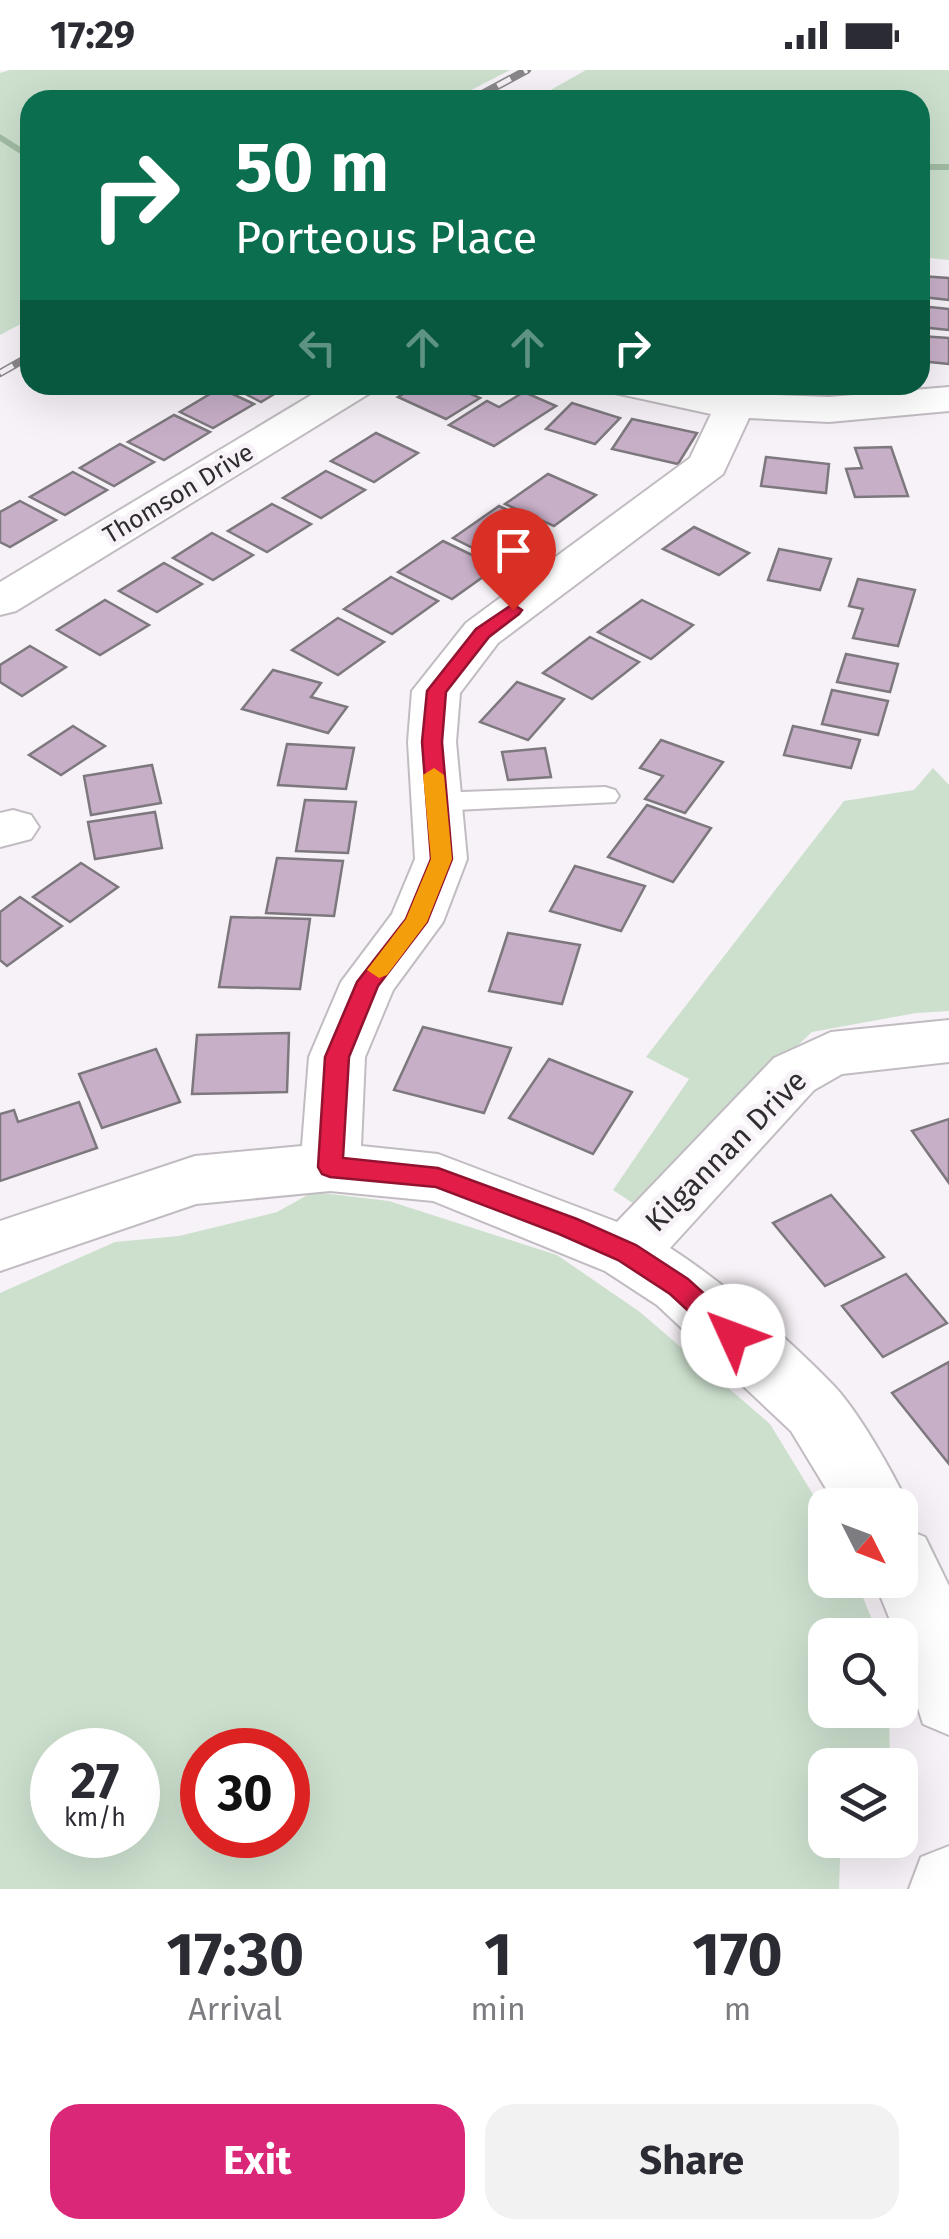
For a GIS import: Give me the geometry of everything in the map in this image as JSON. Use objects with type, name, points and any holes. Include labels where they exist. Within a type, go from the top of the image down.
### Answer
[{"type":"street","name":"Thomson Drive","points":[[0,601],[340,395]]},
{"type":"street","points":[[684,395],[795,410],[861,410],[949,400]]},
{"type":"street","points":[[330,1167],[337,1057],[368,982],[416,922],[441,859],[432,742],[436,691],[482,633],[708,465],[735,404]]},
{"type":"street","name":"Kilgannan Drive","points":[[627,1253],[794,1074],[831,1054],[949,1041]]},
{"type":"street","points":[[0,1246],[195,1180],[330,1167],[438,1178],[627,1253],[679,1286],[814,1410],[863,1488]]},
{"type":"street","points":[[918,1597],[949,1699]]},
{"type":"lane","points":[[436,802],[604,796]]},
{"type":"green space","points":[[510,70],[471,90],[20,90],[20,324],[0,335],[0,73]]},
{"type":"green space","points":[[586,70],[949,70],[949,260],[930,258],[930,90],[551,90]]},
{"type":"green space","points":[[933,768],[949,785],[949,1011],[916,1013],[812,1032],[721,1116],[640,1208],[613,1190],[689,1079],[646,1057],[844,801],[914,790]]},
{"type":"green space","points":[[313,1192],[389,1201],[557,1255],[640,1312],[770,1424],[809,1488],[808,1598],[863,1598],[871,1618],[808,1618],[808,1728],[889,1728],[890,1748],[808,1748],[808,1858],[840,1858],[839,1889],[0,1889],[0,1293],[115,1242],[179,1236],[277,1212]]},
{"type":"building","points":[[930,277],[949,278],[949,300],[930,298]]},
{"type":"building","points":[[930,307],[949,309],[949,330],[930,328]]},
{"type":"building","points":[[930,337],[949,338],[949,364],[930,362]]},
{"type":"building","points":[[208,395],[235,395],[254,404],[213,428],[180,412]]},
{"type":"building","points":[[247,395],[273,395],[261,402]]},
{"type":"building","points":[[473,395],[480,398],[446,419],[398,397]]},
{"type":"building","points":[[519,395],[531,395],[556,406],[494,446],[449,425],[487,401],[499,407]]},
{"type":"building","points":[[572,403],[620,418],[595,444],[546,429]]},
{"type":"building","points":[[174,415],[210,432],[164,460],[128,442]]},
{"type":"building","points":[[632,419],[697,433],[678,464],[612,449]]},
{"type":"building","points":[[376,433],[418,453],[374,482],[331,461]]},
{"type":"building","points":[[120,444],[154,462],[114,486],[80,468]]},
{"type":"building","points":[[891,447],[908,496],[855,497],[846,469],[862,468],[855,448]]},
{"type":"building","points":[[766,457],[829,464],[826,493],[761,486]]},
{"type":"building","points":[[326,471],[365,490],[321,518],[283,498]]},
{"type":"building","points":[[73,472],[107,490],[65,515],[30,497]]},
{"type":"building","points":[[548,474],[596,495],[554,526],[505,504]]},
{"type":"building","points":[[20,501],[56,520],[10,547],[0,542],[0,512]]},
{"type":"building","points":[[272,504],[311,524],[267,552],[228,531]]},
{"type":"building","points":[[499,506],[541,526],[495,559],[453,538]]},
{"type":"building","points":[[694,527],[749,553],[719,575],[663,549]]},
{"type":"building","points":[[212,533],[253,555],[213,580],[173,558]]},
{"type":"building","points":[[443,541],[497,567],[452,599],[398,572]]},
{"type":"building","points":[[779,549],[831,559],[820,590],[768,580]]},
{"type":"building","points":[[164,563],[202,584],[157,612],[119,591]]},
{"type":"building","points":[[391,577],[438,601],[392,634],[344,609]]},
{"type":"building","points":[[858,579],[915,590],[898,646],[853,638],[863,609],[849,606]]},
{"type":"building","points":[[105,600],[149,625],[100,655],[57,630]]},
{"type":"building","points":[[642,600],[693,625],[651,659],[598,632]]},
{"type":"building","points":[[338,618],[384,642],[338,675],[292,650]]},
{"type":"building","points":[[590,637],[639,662],[592,699],[543,673]]},
{"type":"building","points":[[30,646],[66,667],[22,696],[0,682],[0,665]]},
{"type":"building","points":[[846,654],[898,664],[890,692],[837,682]]},
{"type":"building","points":[[273,670],[321,683],[311,697],[347,707],[328,733],[242,709]]},
{"type":"building","points":[[517,682],[564,699],[528,740],[480,722]]},
{"type":"building","points":[[832,690],[888,701],[878,735],[822,724]]},
{"type":"building","points":[[73,726],[105,746],[61,775],[29,755]]},
{"type":"building","points":[[793,726],[860,740],[851,768],[784,755]]},
{"type":"building","points":[[661,740],[723,762],[685,813],[645,799],[663,776],[640,768]]},
{"type":"building","points":[[287,744],[354,748],[346,789],[278,785]]},
{"type":"building","points":[[545,748],[551,777],[508,780],[502,752]]},
{"type":"building","points":[[152,765],[161,803],[91,815],[84,776]]},
{"type":"building","points":[[305,800],[356,802],[348,853],[296,851]]},
{"type":"building","points":[[647,805],[711,828],[673,882],[608,857]]},
{"type":"building","points":[[155,812],[162,848],[95,859],[88,822]]},
{"type":"building","points":[[277,858],[343,861],[334,916],[266,913]]},
{"type":"building","points":[[81,863],[118,887],[70,922],[33,897]]},
{"type":"building","points":[[575,866],[645,886],[621,931],[550,911]]},
{"type":"building","points":[[20,897],[62,926],[7,966],[0,960],[0,912]]},
{"type":"building","points":[[231,917],[310,919],[300,989],[219,987]]},
{"type":"building","points":[[508,933],[580,945],[562,1004],[489,991]]},
{"type":"building","points":[[423,1027],[511,1048],[484,1113],[394,1090]]},
{"type":"building","points":[[289,1033],[287,1092],[192,1094],[197,1035]]},
{"type":"building","points":[[156,1049],[180,1102],[102,1128],[79,1074]]},
{"type":"building","points":[[549,1059],[632,1092],[593,1154],[509,1118]]},
{"type":"building","points":[[79,1102],[97,1148],[0,1181],[0,1114],[14,1110],[18,1122]]},
{"type":"building","points":[[949,1119],[949,1183],[912,1131]]},
{"type":"building","points":[[831,1195],[884,1257],[825,1286],[773,1223]]},
{"type":"building","points":[[906,1274],[947,1323],[883,1357],[842,1306]]},
{"type":"building","points":[[949,1362],[949,1464],[892,1393]]},
{"type":"waterway","points":[[0,137],[20,150]]},
{"type":"waterway","points":[[930,167],[949,167]]},
{"type":"railway","points":[[490,90],[527,70]]},
{"type":"railway","points":[[0,373],[20,362]]},
{"type":"slow traffic","points":[[379,970],[416,922],[441,859],[434,775]]},
{"type":"route","points":[[513,610],[482,633],[436,691],[432,742],[441,859],[416,922],[368,982],[337,1057],[330,1167],[438,1178],[568,1226],[627,1253],[679,1286],[733,1336]]}]
